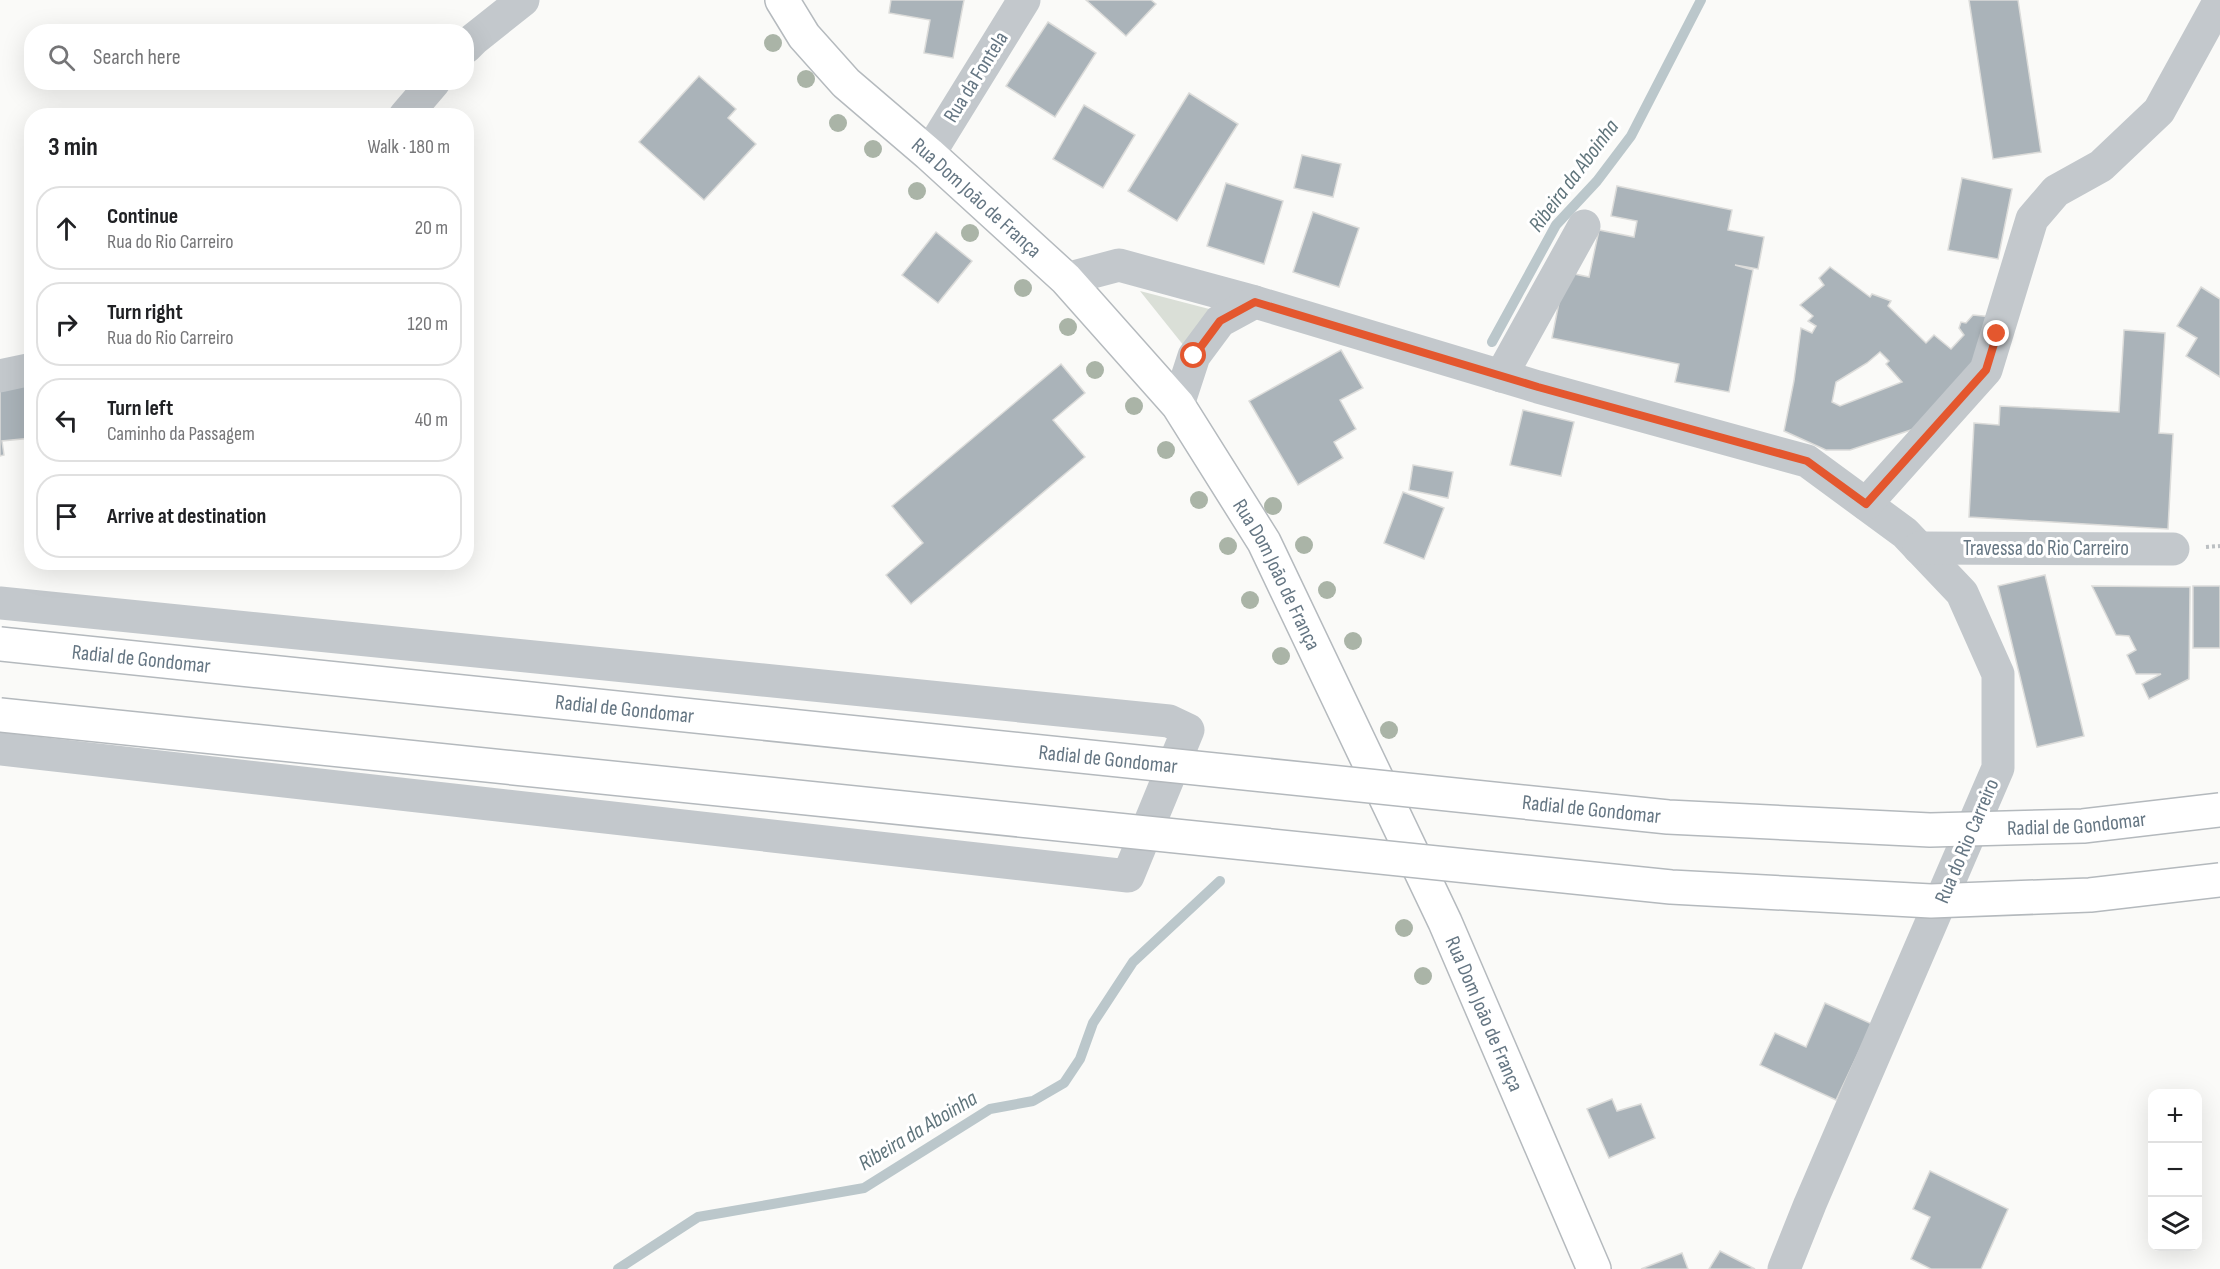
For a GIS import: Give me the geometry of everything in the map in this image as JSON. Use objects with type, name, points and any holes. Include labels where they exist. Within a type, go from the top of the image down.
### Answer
[{"type":"main road","name":"Rua Dom João de França","points":[[782,0],[804,36],[846,83],[929,154],[1066,279],[1178,405],[1264,542],[1445,922],[1594,1269]]},
{"type":"main road","name":"Radial de Gondomar","points":[[0,644],[1668,817],[1930,830],[2083,826],[2220,810]]},
{"type":"main road","points":[[0,715],[1671,886],[1931,901],[2090,895],[2220,880]]},
{"type":"street","points":[[474,39],[523,0]]},
{"type":"street","name":"Rua da Fontela","points":[[929,154],[1024,0]]},
{"type":"street","points":[[1866,504],[1986,370],[2032,219],[2056,190],[2101,166],[2159,111],[2220,0]]},
{"type":"street","points":[[412,108],[427,90]]},
{"type":"street","points":[[1501,376],[1584,226]]},
{"type":"street","name":"Rua do Rio Carreiro","points":[[1066,279],[1119,265],[1255,302],[1501,376],[1807,461],[1905,533],[1962,593],[1998,674],[1998,768],[1810,1204],[1785,1269]]},
{"type":"street","points":[[1178,405],[1194,356],[1220,321],[1255,302]]},
{"type":"street","points":[[0,375],[24,370]]},
{"type":"street","name":"Travessa do Rio Carreiro","points":[[1919,548],[2173,549]]},
{"type":"street","points":[[0,603],[1169,721],[1188,729],[1128,876],[0,749]]},
{"type":"shaded area","points":[[1140,291],[1213,310],[1184,346]]},
{"type":"building","points":[[891,0],[964,0],[953,58],[924,53],[930,20],[889,13]]},
{"type":"building","points":[[1086,0],[1151,0],[1156,4],[1126,36]]},
{"type":"building","points":[[1969,0],[2018,0],[2041,152],[1993,159]]},
{"type":"building","points":[[1048,22],[1096,53],[1055,117],[1006,86]]},
{"type":"building","points":[[699,76],[736,109],[728,118],[756,144],[704,200],[639,142]]},
{"type":"building","points":[[1189,93],[1238,124],[1177,221],[1128,191]]},
{"type":"building","points":[[1084,105],[1135,135],[1103,188],[1053,159]]},
{"type":"building","points":[[1302,155],[1341,164],[1333,197],[1294,188]]},
{"type":"building","points":[[1962,178],[2012,189],[1998,259],[1948,250]]},
{"type":"building","points":[[1226,183],[1283,201],[1264,264],[1207,246]]},
{"type":"building","points":[[1617,186],[1732,210],[1728,230],[1764,237],[1758,269],[1735,265],[1753,270],[1729,392],[1675,382],[1679,364],[1552,338],[1565,272],[1589,277],[1599,230],[1634,237],[1637,221],[1611,216]]},
{"type":"building","points":[[1313,212],[1359,228],[1339,287],[1293,272]]},
{"type":"building","points":[[936,232],[972,261],[938,303],[902,275]]},
{"type":"building","points":[[1830,267],[1870,297],[1872,294],[1891,301],[1888,306],[1926,343],[1934,335],[1951,349],[1964,335],[1959,328],[1961,322],[1966,323],[1973,315],[1993,317],[1959,392],[1929,424],[1850,450],[1826,450],[1784,431],[1801,328],[1812,333],[1816,326],[1808,321],[1813,316],[1800,305],[1824,285],[1819,278]],"holes":[[[1880,352],[1889,361],[1886,364],[1902,382],[1840,406],[1832,402],[1836,382]]]},
{"type":"building","points":[[2201,287],[2220,299],[2220,377],[2186,356],[2197,338],[2177,326]]},
{"type":"building","points":[[2124,330],[2165,333],[2159,433],[2173,434],[2168,529],[1969,517],[1974,423],[1999,425],[2000,406],[2119,412]]},
{"type":"building","points":[[1341,350],[1363,388],[1340,400],[1356,429],[1334,442],[1343,458],[1298,485],[1249,401]]},
{"type":"building","points":[[1061,364],[1085,393],[1053,420],[1085,457],[911,604],[886,575],[923,543],[892,506]]},
{"type":"building","points":[[24,383],[24,439],[2,441],[4,455],[0,456],[0,387]]},
{"type":"building","points":[[1523,410],[1574,422],[1561,476],[1510,465]]},
{"type":"building","points":[[1413,465],[1453,472],[1448,498],[1409,490]]},
{"type":"building","points":[[1403,492],[1444,508],[1424,559],[1384,543]]},
{"type":"building","points":[[2045,575],[2084,736],[2037,747],[1998,586]]},
{"type":"building","points":[[2092,586],[2190,587],[2189,679],[2149,699],[2142,684],[2161,674],[2136,674],[2127,655],[2136,650],[2129,636],[2116,635]]},
{"type":"building","points":[[2193,586],[2220,586],[2220,648],[2193,648]]},
{"type":"building","points":[[1825,1003],[1872,1024],[1836,1100],[1760,1065],[1775,1033],[1806,1047]]},
{"type":"building","points":[[1612,1099],[1617,1111],[1641,1104],[1655,1138],[1609,1158],[1587,1109]]},
{"type":"building","points":[[1930,1171],[2008,1209],[1981,1269],[1931,1269],[1911,1259],[1930,1217],[1913,1209]]},
{"type":"building","points":[[1720,1251],[1755,1269],[1709,1269]]},
{"type":"building","points":[[1682,1253],[1688,1269],[1641,1269]]},
{"type":"waterway","name":"Ribeira da Aboinha","points":[[1492,342],[1556,225],[1597,181],[1631,136],[1701,0]]},
{"type":"waterway","name":"Ribeira da Aboinha","points":[[618,1269],[698,1217],[864,1188],[990,1109],[1033,1101],[1064,1083],[1080,1059],[1093,1023],[1133,962],[1220,881]]},
{"type":"route","points":[[1194,356],[1220,321],[1255,302],[1538,387],[1807,461],[1866,504],[1986,370],[1997,334]]}]
